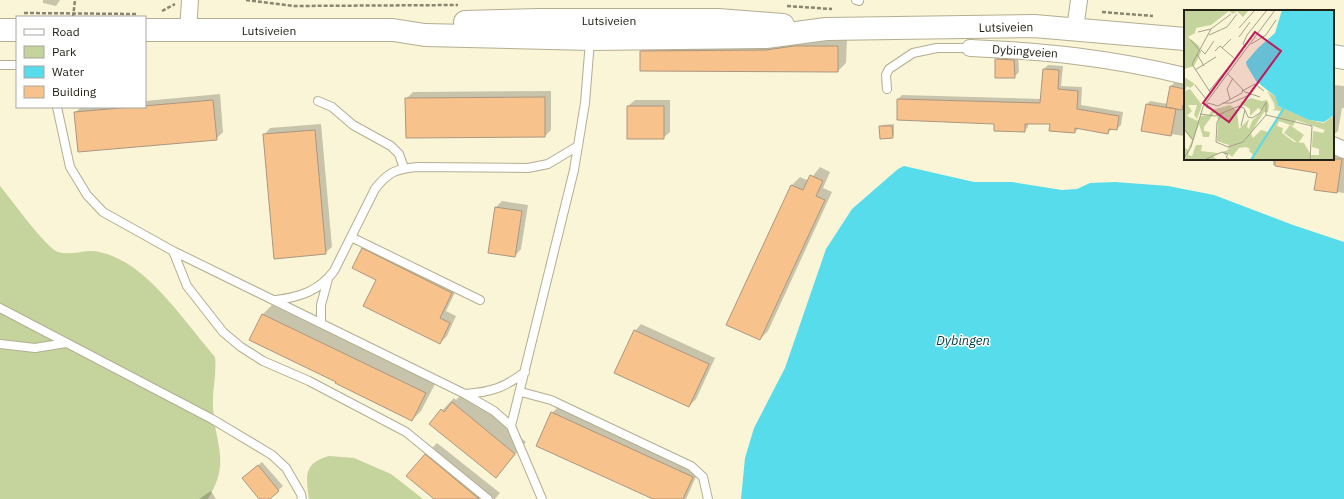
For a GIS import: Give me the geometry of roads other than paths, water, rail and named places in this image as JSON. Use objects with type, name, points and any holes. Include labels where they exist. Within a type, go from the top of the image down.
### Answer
[{"type":"main road","name":"Lutsiveien","points":[[146,22],[188,31],[393,30],[425,24],[591,30],[718,20],[762,22],[826,29],[1034,26],[1184,39]]},
{"type":"main road","points":[[0,30],[16,22]]},
{"type":"main road","points":[[1334,56],[1344,58]]},
{"type":"street","points":[[188,31],[190,0]]},
{"type":"street","points":[[1076,29],[1079,0]]},
{"type":"street","name":"Dybingveien","points":[[970,48],[1084,56],[1136,64],[1184,76]]},
{"type":"street","points":[[1334,145],[1344,150]]},
{"type":"lane","points":[[511,426],[521,392],[578,146],[585,103],[591,30]]},
{"type":"lane","name":"Dybingveien","points":[[887,89],[886,75],[889,69],[913,53],[937,48],[970,48]]},
{"type":"lane","points":[[0,65],[16,64]]},
{"type":"lane","points":[[318,101],[338,111],[353,125],[390,146],[399,154],[404,168]]},
{"type":"lane","points":[[57,108],[70,167],[87,195],[103,212],[173,251],[321,322],[465,394],[494,411],[511,426],[542,499]]},
{"type":"lane","points":[[321,322],[321,305],[328,279],[375,189],[383,178],[390,173],[404,168],[528,168],[548,164],[578,146]]},
{"type":"lane","points":[[351,237],[480,300]]},
{"type":"lane","points":[[173,251],[187,286],[223,332],[240,347],[263,361],[309,381],[406,432],[488,499]]},
{"type":"lane","points":[[276,300],[307,293],[328,279]]},
{"type":"lane","points":[[0,308],[212,419],[272,455],[286,468],[301,494],[302,499]]},
{"type":"lane","points":[[0,344],[35,348],[66,343]]},
{"type":"lane","points":[[465,394],[480,393],[500,388],[507,385],[525,372]]},
{"type":"lane","points":[[521,392],[551,400],[691,466],[703,477],[708,499]]},
{"type":"water","name":"Dybingen","points":[[904,166],[974,182],[1012,182],[1062,190],[1077,189],[1090,183],[1115,182],[1168,186],[1214,195],[1293,225],[1344,242],[1344,499],[741,499],[745,458],[754,428],[785,368],[826,249],[852,209],[898,169]]}]
